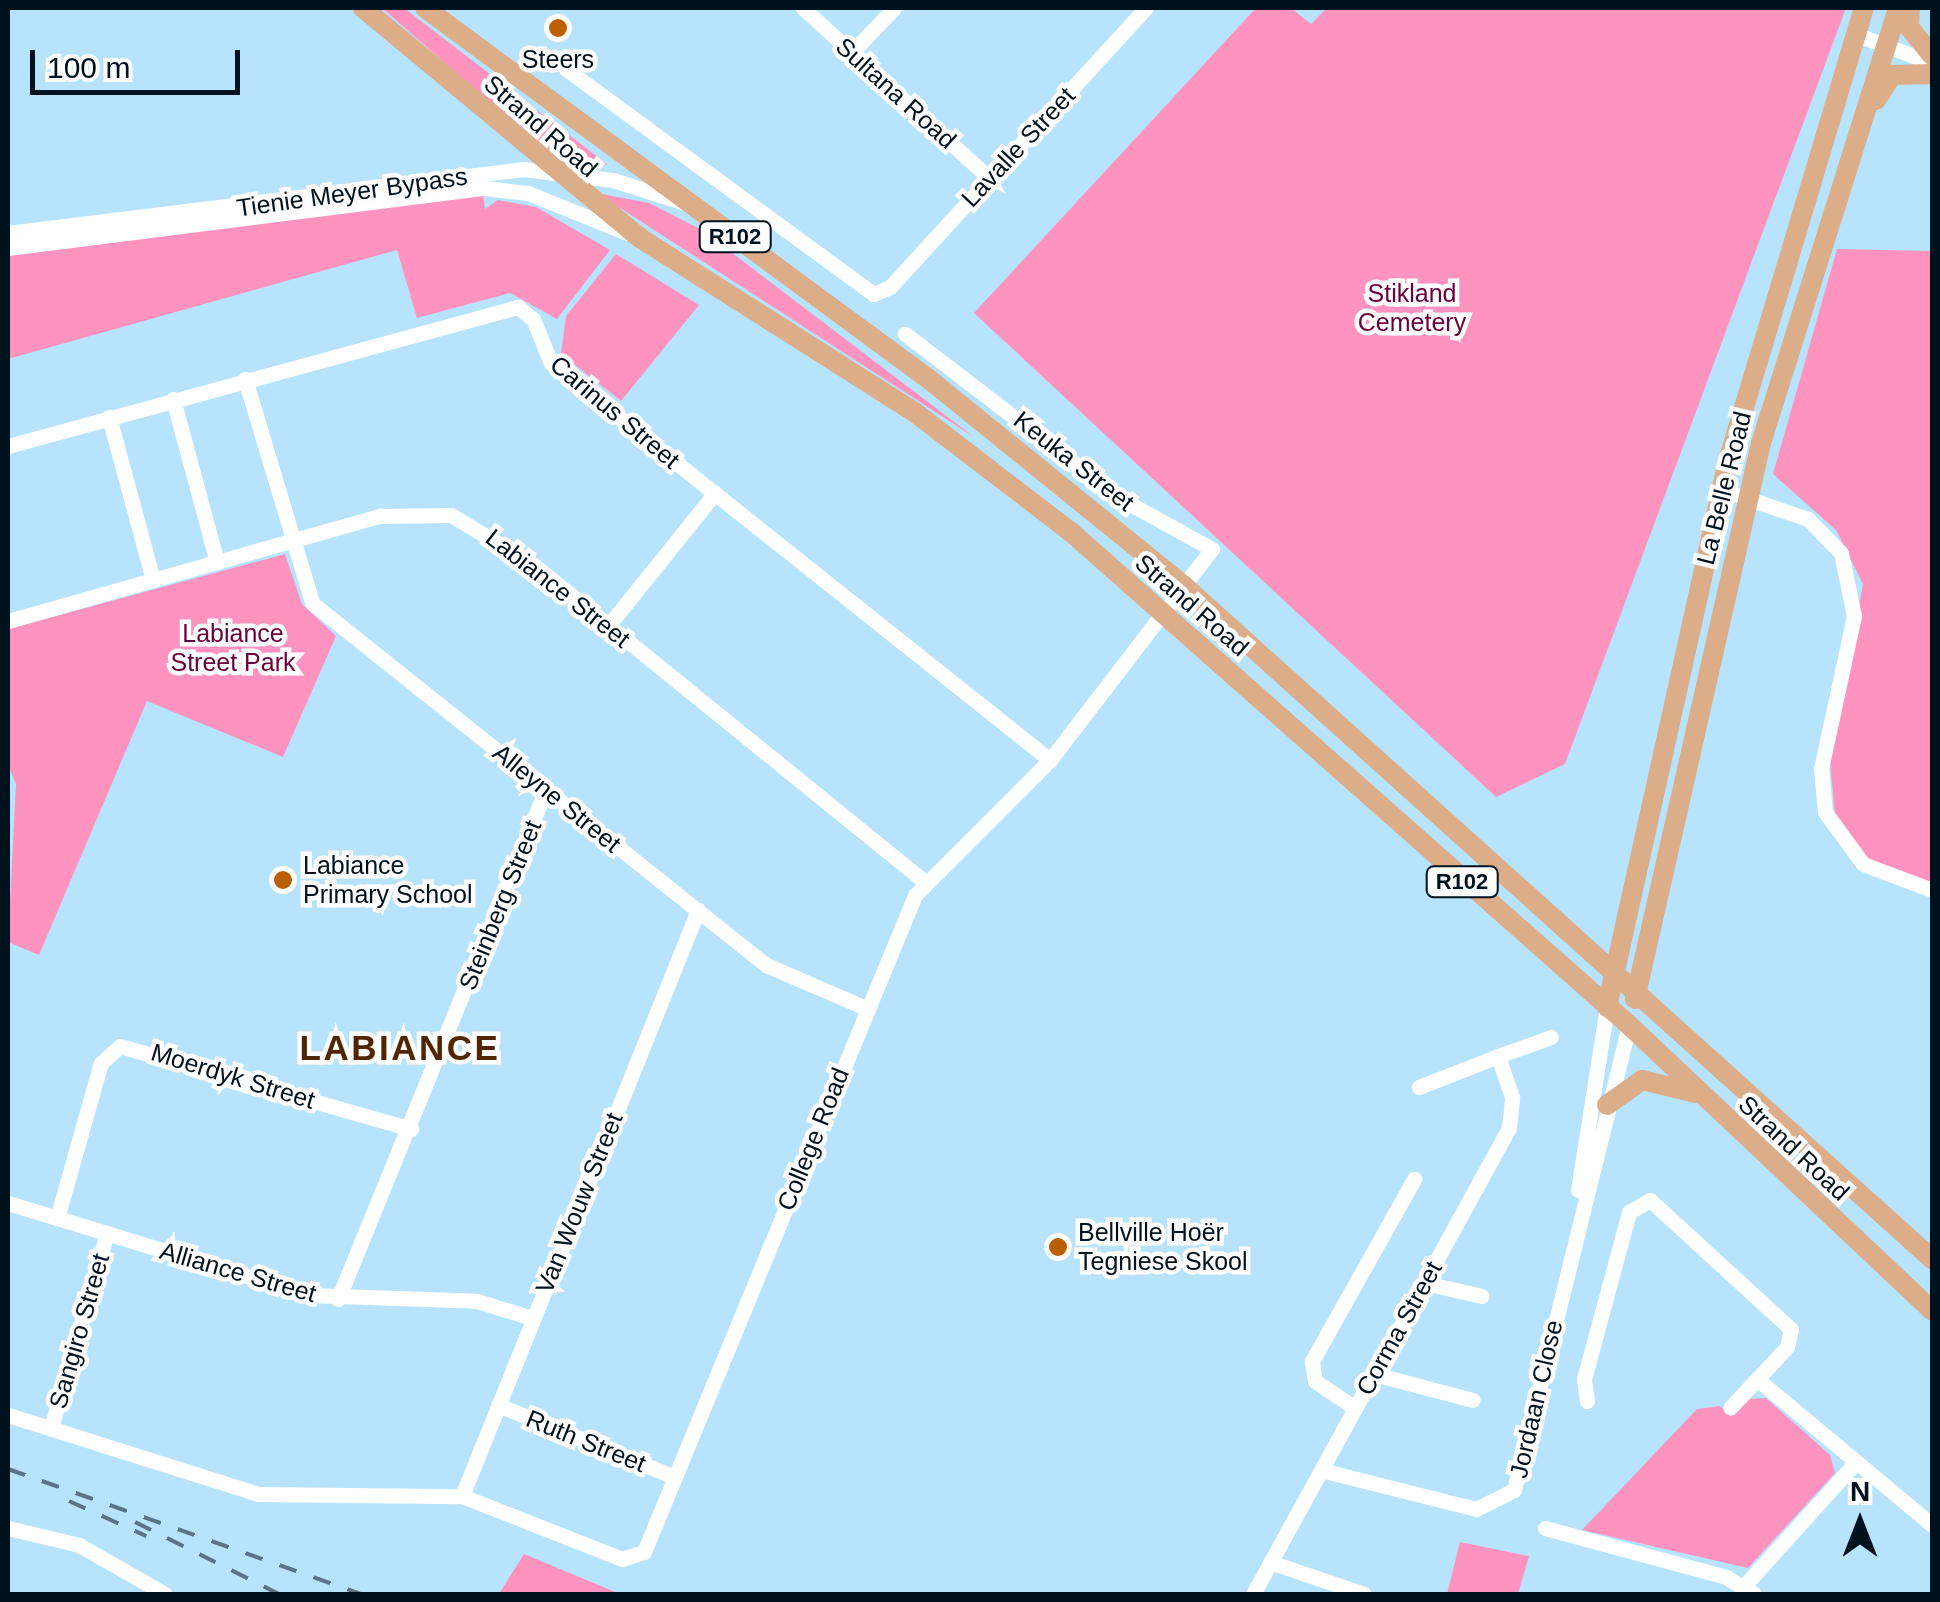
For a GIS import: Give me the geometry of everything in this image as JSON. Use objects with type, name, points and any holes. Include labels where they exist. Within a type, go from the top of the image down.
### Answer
[{"type":"main road","name":"Strand Road","points":[[363,8],[550,171],[640,238],[916,414],[1164,612],[1629,1026],[1932,1311]]},
{"type":"main road","name":"Strand Road","points":[[425,8],[1003,436],[1183,585],[1932,1258]]},
{"type":"main road","name":"La Belle Road","points":[[1607,1008],[1720,490],[1864,8]]},
{"type":"main road","name":"La Belle Road","points":[[1629,1026],[1747,497],[1857,122],[1898,8]]},
{"type":"main road","points":[[1910,8],[1909,26],[1932,56]]},
{"type":"main road","points":[[1857,122],[1892,75],[1932,74]]},
{"type":"main road","points":[[1607,1105],[1642,1080],[1702,1095]]},
{"type":"street","name":"Sultana Road","points":[[804,8],[989,178]]},
{"type":"street","points":[[852,52],[894,8]]},
{"type":"street","name":"Lavalle Street","points":[[566,69],[868,292],[890,287],[1146,8]]},
{"type":"street","points":[[1855,34],[1932,63]]},
{"type":"street","name":"Tienie Meyer Bypass","points":[[8,232],[550,171],[692,206]]},
{"type":"street","name":"Tienie Meyer Bypass","points":[[8,248],[497,188],[640,238]]},
{"type":"street","name":"Carinus Street","points":[[8,446],[518,307],[533,318],[551,363],[1050,760]]},
{"type":"street","name":"Keuka Street","points":[[905,334],[1141,513],[1202,540],[1212,549],[1183,585]]},
{"type":"street","name":"Alleyne Street","points":[[245,379],[290,542],[312,603],[766,964],[868,1009]]},
{"type":"street","points":[[173,399],[217,562]]},
{"type":"street","points":[[108,417],[153,580]]},
{"type":"street","points":[[1720,490],[1817,526],[1853,585],[1852,635],[1821,768],[1825,812],[1863,864],[1932,890]]},
{"type":"street","points":[[608,626],[715,494]]},
{"type":"street","name":"Labiance Street","points":[[8,621],[398,513],[451,515],[488,530],[924,882]]},
{"type":"street","name":"College Road","points":[[462,1496],[628,1559],[647,1546],[924,882],[1050,760],[1183,585]]},
{"type":"street","name":"Steinberg Street","points":[[338,1299],[411,1129],[546,789]]},
{"type":"street","name":"Van Wouw Street","points":[[462,1496],[698,910]]},
{"type":"street","name":"Jordaan Close","points":[[1576,1224],[1607,1008]]},
{"type":"street","name":"Jordaan Close","points":[[1321,1470],[1476,1510],[1508,1498],[1629,1026]]},
{"type":"street","points":[[1419,1086],[1551,1037]]},
{"type":"street","name":"Moerdyk Street","points":[[57,1218],[101,1063],[120,1046],[411,1129]]},
{"type":"street","name":"Corma Street","points":[[1253,1594],[1509,1128],[1512,1097],[1498,1056]]},
{"type":"street","points":[[1355,1408],[1315,1381],[1312,1361],[1414,1179]]},
{"type":"street","points":[[1587,1400],[1629,1212],[1645,1200],[1661,1204],[1788,1323],[1787,1347],[1730,1408]]},
{"type":"street","name":"Alliance Street","points":[[8,1204],[338,1299],[477,1301],[532,1318]]},
{"type":"street","name":"Sangiro Street","points":[[51,1428],[106,1233]]},
{"type":"street","points":[[1424,1283],[1482,1296]]},
{"type":"street","points":[[1374,1374],[1473,1400]]},
{"type":"street","points":[[1757,1379],[1932,1525]]},
{"type":"street","name":"Ruth Street","points":[[498,1405],[674,1477]]},
{"type":"street","points":[[8,1415],[258,1494],[462,1496]]},
{"type":"street","points":[[1545,1528],[1749,1590],[1855,1464]]},
{"type":"street","points":[[8,1528],[80,1545],[165,1594]]},
{"type":"street","points":[[1270,1562],[1364,1594]]},
{"type":"street","points":[[127,1594],[134,1576]]},
{"type":"green space","points":[[382,8],[404,8],[608,165],[542,148]]},
{"type":"green space","name":"Stikland Cemetery","points":[[1256,8],[1291,8],[1311,24],[1327,8],[1846,8],[1565,764],[1496,797],[974,313]]},
{"type":"green space","points":[[483,193],[485,209],[498,200],[536,207],[610,250],[557,319],[510,293],[417,318],[397,250],[8,359],[8,255]]},
{"type":"green space","points":[[597,193],[649,203],[702,230],[974,437]]},
{"type":"green space","points":[[1837,249],[1932,251],[1932,884],[1868,860],[1835,815],[1830,761],[1863,584],[1836,530],[1773,474]]},
{"type":"green space","points":[[616,254],[699,305],[621,401],[561,354],[566,316]]},
{"type":"green space","name":"Labiance Street Park","points":[[285,554],[302,604],[336,636],[283,757],[147,701],[39,955],[8,942],[16,784],[8,765],[8,629]]},
{"type":"green space","points":[[1766,1398],[1830,1455],[1835,1473],[1748,1568],[1582,1530],[1697,1409],[1720,1406],[1731,1416],[1748,1399]]},
{"type":"green space","points":[[1460,1542],[1529,1556],[1518,1594],[1447,1594]]},
{"type":"green space","points":[[524,1554],[620,1594],[499,1594]]},
{"type":"railway","points":[[8,1469],[361,1594]]},
{"type":"railway","points":[[69,1501],[146,1536]]},
{"type":"railway","points":[[135,1522],[279,1594]]},
{"type":"place","name":"Steers","points":[[558,28]]},
{"type":"place","name":"Labiance Primary School","points":[[283,880]]},
{"type":"place","name":"Bellville Hoër Tegniese Skool","points":[[1058,1247]]},
{"type":"district","name":"LABIANCE","points":[[400,1048]]}]
